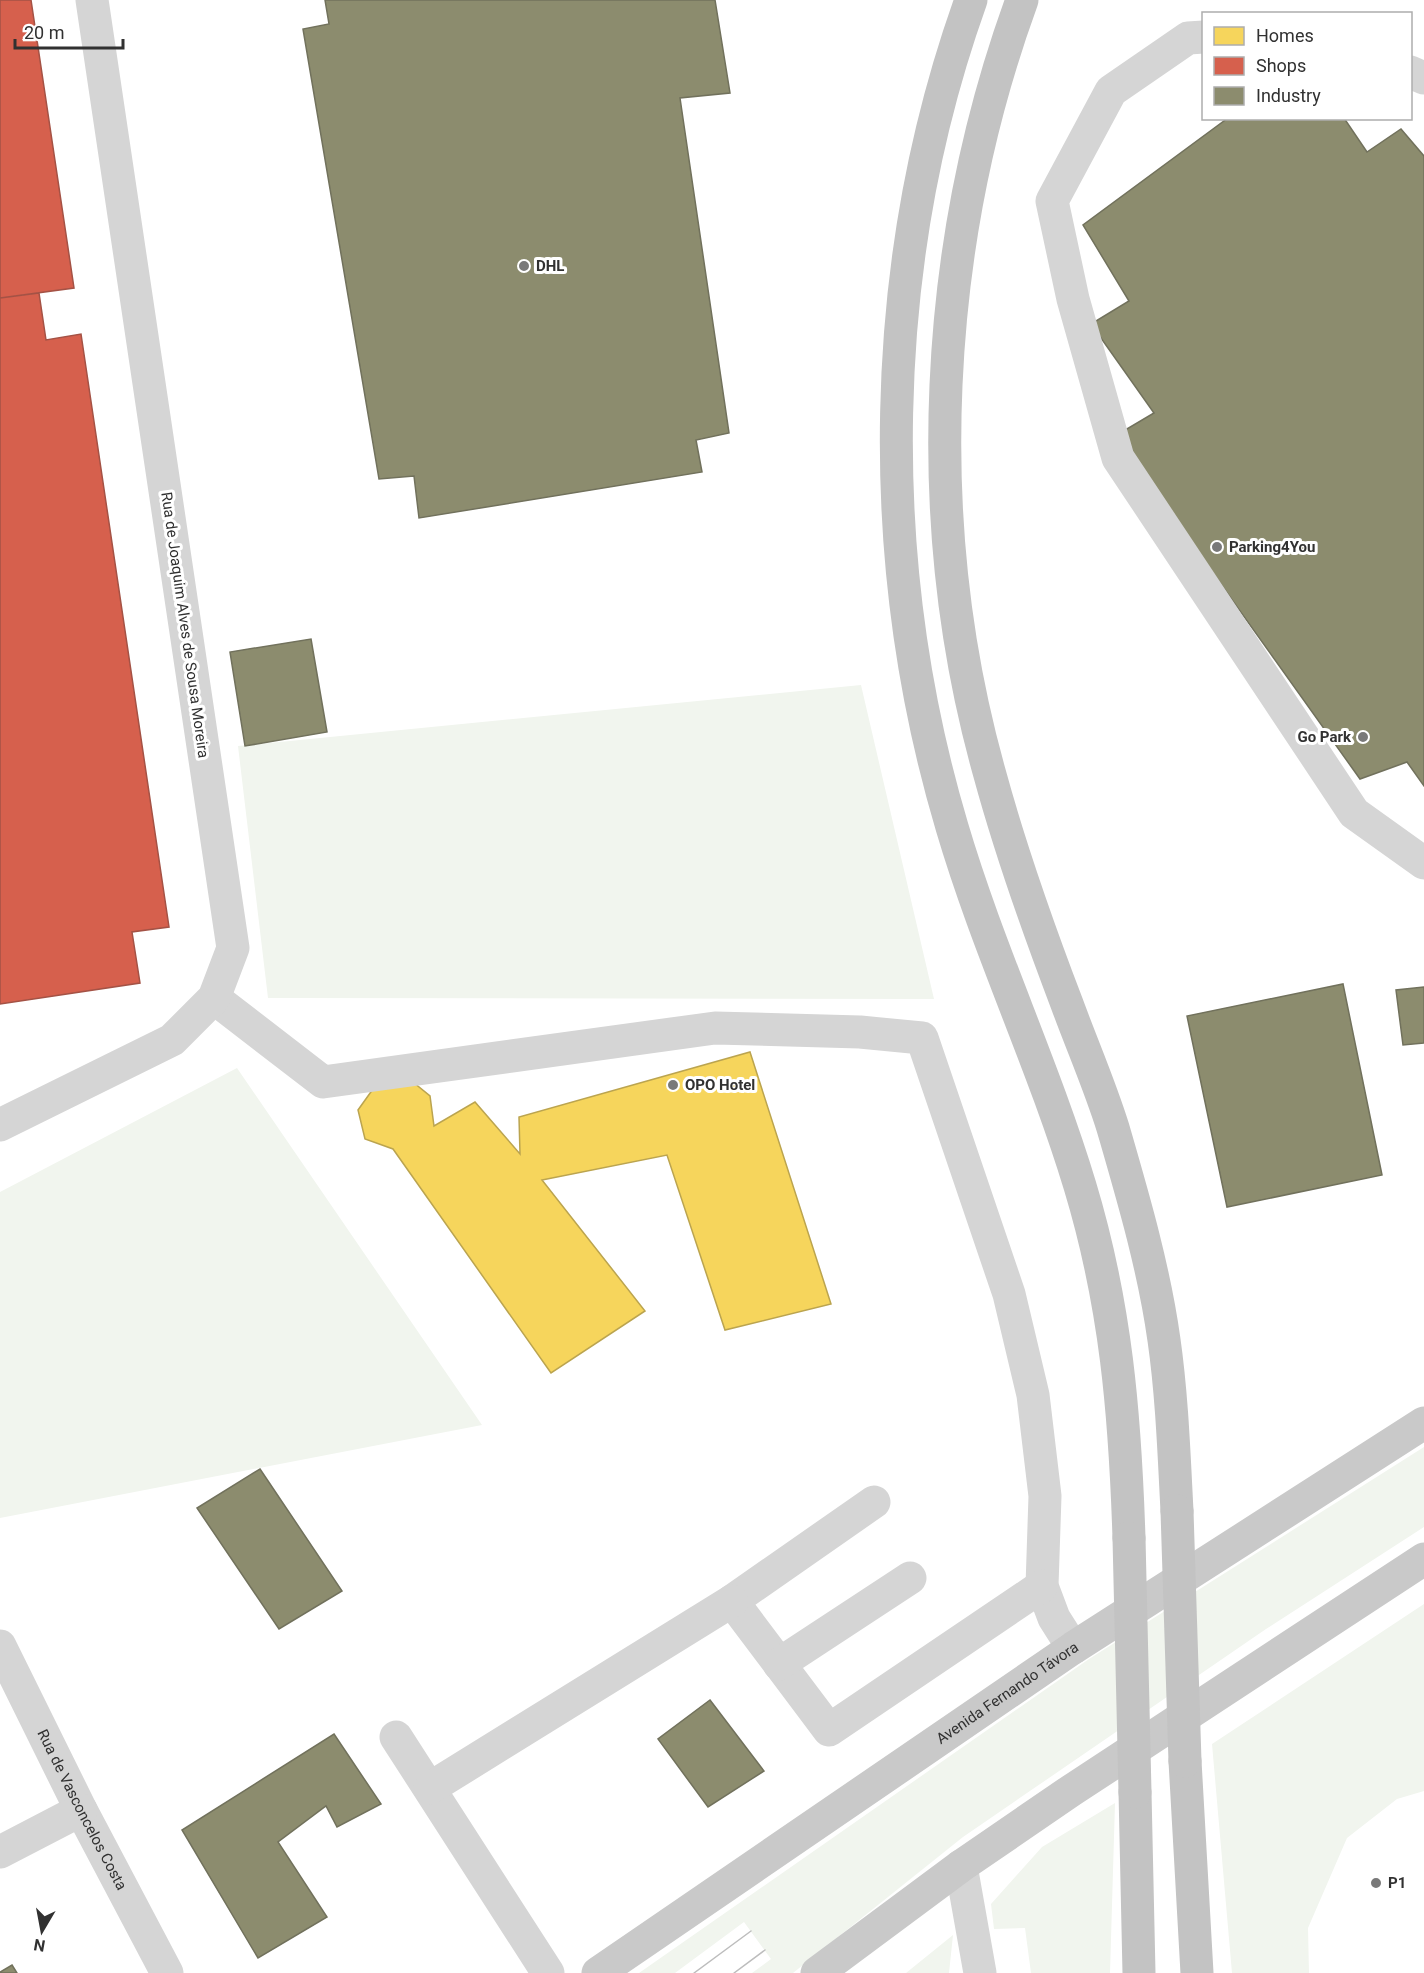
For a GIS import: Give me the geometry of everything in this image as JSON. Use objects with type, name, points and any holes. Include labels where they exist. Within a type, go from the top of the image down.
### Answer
[{"type":"highway","points":[[970,0],[939,105],[913,232],[899,372],[897,458],[905,598],[917,682],[933,757],[952,829],[1080,1183],[1099,1256],[1114,1329],[1121,1391],[1129,1538],[1139,1973]]},
{"type":"highway","points":[[1022,0],[992,98],[974,171],[951,317],[946,394],[946,479],[956,608],[970,693],[1008,837],[1031,908],[1112,1124],[1150,1264],[1168,1371],[1178,1511],[1185,1761],[1197,1973]]},
{"type":"main road","name":"Avenida Fernando Távora","points":[[598,1973],[1073,1648],[1424,1423]]},
{"type":"main road","points":[[817,1973],[961,1866],[1424,1559]]},
{"type":"street","name":"Rua de Joaquim Alves de Sousa Moreira","points":[[0,1125],[172,1040],[214,998],[233,948],[92,0]]},
{"type":"street","points":[[1202,37],[1188,38],[1111,91],[1052,201],[1072,299],[1118,458],[1354,813],[1424,863]]},
{"type":"street","points":[[214,998],[323,1082],[715,1028],[860,1032],[922,1038],[1009,1294],[1033,1395],[1045,1496],[1042,1586],[1054,1618],[1073,1648]]},
{"type":"street","points":[[430,1788],[732,1601],[874,1502]]},
{"type":"street","points":[[779,1664],[910,1578]]},
{"type":"street","points":[[732,1601],[829,1730],[1042,1586]]},
{"type":"street","name":"Rua de Vasconcelos Costa","points":[[0,1646],[81,1810],[167,1973]]},
{"type":"street","points":[[396,1737],[548,1973]]},
{"type":"street","points":[[0,1852],[81,1810]]},
{"type":"street","points":[[961,1866],[974,1966]]},
{"type":"shaded area","points":[[861,685],[934,999],[268,998],[238,746]]},
{"type":"shaded area","points":[[237,1068],[482,1425],[0,1518],[0,1192]]},
{"type":"shaded area","points":[[1424,1447],[1424,1527],[1266,1629],[963,1837],[793,1973],[752,1973],[771,1959],[744,1922],[675,1973],[639,1973],[1089,1659]]},
{"type":"shaded area","points":[[1424,1604],[1424,1791],[1397,1799],[1347,1838],[1308,1928],[1309,1973],[1232,1973],[1212,1744]]},
{"type":"shaded area","points":[[1115,1803],[1110,1973],[1031,1973],[1025,1928],[994,1929],[991,1904],[1042,1847]]},
{"type":"shaded area","points":[[953,1935],[949,1973],[906,1973]]},
{"type":"building: Homes","points":[[750,1052],[831,1304],[725,1330],[667,1155],[542,1180],[645,1311],[551,1373],[393,1149],[365,1139],[358,1110],[378,1082],[408,1078],[430,1096],[434,1126],[475,1102],[520,1154],[519,1117]]},
{"type":"building: Shops","points":[[0,0],[31,0],[74,288],[0,298]]},
{"type":"building: Shops","points":[[39,293],[46,340],[81,334],[169,927],[132,932],[140,983],[0,1004],[0,298]]},
{"type":"building: Industry","name":"DHL","points":[[325,0],[715,0],[730,93],[680,98],[729,433],[696,440],[702,472],[419,518],[414,476],[379,479],[303,29],[329,24]]},
{"type":"building: Industry","points":[[1225,120],[1345,120],[1367,152],[1401,129],[1424,156],[1424,786],[1407,762],[1360,779],[1115,436],[1154,413],[1091,324],[1129,301],[1083,225]]},
{"type":"building: Industry","points":[[311,639],[327,732],[245,746],[230,652]]},
{"type":"building: Industry","points":[[1343,984],[1382,1175],[1227,1207],[1187,1016]]},
{"type":"building: Industry","points":[[1424,987],[1424,1043],[1403,1045],[1396,990]]},
{"type":"building: Industry","points":[[260,1469],[342,1591],[279,1629],[197,1508]]},
{"type":"building: Industry","points":[[710,1700],[764,1771],[708,1807],[658,1739]]},
{"type":"building: Industry","points":[[334,1734],[381,1804],[337,1827],[326,1806],[278,1842],[327,1917],[258,1958],[182,1830]]},
{"type":"building: Industry","points":[[12,1965],[17,1973],[0,1973],[0,1972]]},
{"type":"tram line","points":[[694,1973],[751,1931]]},
{"type":"tram line","points":[[734,1973],[765,1950]]},
{"type":"place","name":"DHL","points":[[524,266]]},
{"type":"place","name":"Parking4You","points":[[1217,547]]},
{"type":"place","name":"Go Park","points":[[1363,737]]},
{"type":"place","name":"OPO Hotel","points":[[673,1085]]},
{"type":"place","name":"P1","points":[[1376,1883]]}]
